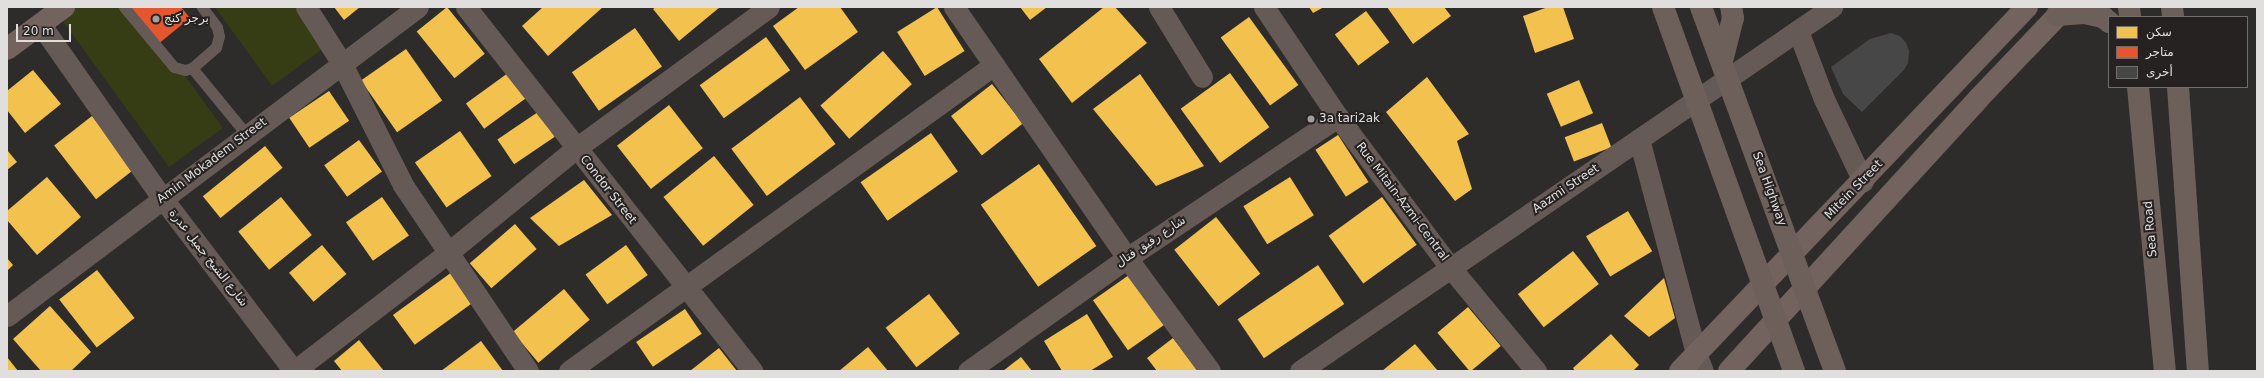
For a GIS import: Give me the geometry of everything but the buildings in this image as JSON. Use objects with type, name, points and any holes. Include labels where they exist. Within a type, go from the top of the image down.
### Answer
[{"type":"highway","points":[[1663,7],[1794,371]]},
{"type":"highway","name":"Sea Highway","points":[[1701,7],[1835,371]]},
{"type":"highway","points":[[1722,61],[1733,18],[1731,7]]},
{"type":"highway","points":[[2061,11],[2084,13],[2103,17],[2108,21]]},
{"type":"highway","name":"Sea Road","points":[[2138,88],[2165,371]]},
{"type":"highway","points":[[2178,88],[2198,371]]},
{"type":"street","points":[[7,49],[64,7]]},
{"type":"street","points":[[306,7],[341,62],[403,185],[528,371]]},
{"type":"street","name":"Amin Mokadem Street","points":[[7,316],[247,135],[341,62],[418,7]]},
{"type":"street","name":"Condor Street","points":[[466,7],[575,149],[752,371]]},
{"type":"street","points":[[294,371],[449,252],[575,149],[769,7]]},
{"type":"street","points":[[954,7],[1127,258],[1210,371]]},
{"type":"street","points":[[1159,7],[1202,78]]},
{"type":"street","name":"Rue Mitain-Azmi-Central","points":[[1264,7],[1338,117],[1450,267],[1529,368]]},
{"type":"street","name":"Aazmi Street","points":[[1300,371],[1832,7]]},
{"type":"street","name":"Mitein Street","points":[[1680,371],[1700,362],[1863,181],[2027,7]]},
{"type":"street","points":[[1729,371],[2061,11]]},
{"type":"street","name":"شارع الشيخ جميل عدرة","points":[[41,25],[162,199],[294,371]]},
{"type":"street","points":[[1798,31],[1824,99],[1863,181]]},
{"type":"street","points":[[569,371],[994,65]]},
{"type":"street","name":"شارع رفيق فتال","points":[[968,371],[1127,258],[1338,117]]},
{"type":"street","points":[[1639,139],[1700,362]]},
{"type":"lane","points":[[124,7],[174,67],[185,70],[192,68],[216,47],[219,36],[217,27],[202,7]]},
{"type":"lane","points":[[192,68],[247,135]]},
{"type":"green space","points":[[62,7],[135,7],[223,128],[169,167],[56,12]]},
{"type":"green space","points":[[215,7],[295,7],[324,48],[272,86]]},
{"type":"place","name":"برجر كنج","points":[[156,19]]},
{"type":"place","name":"3a tari2ak","points":[[1311,119]]}]
